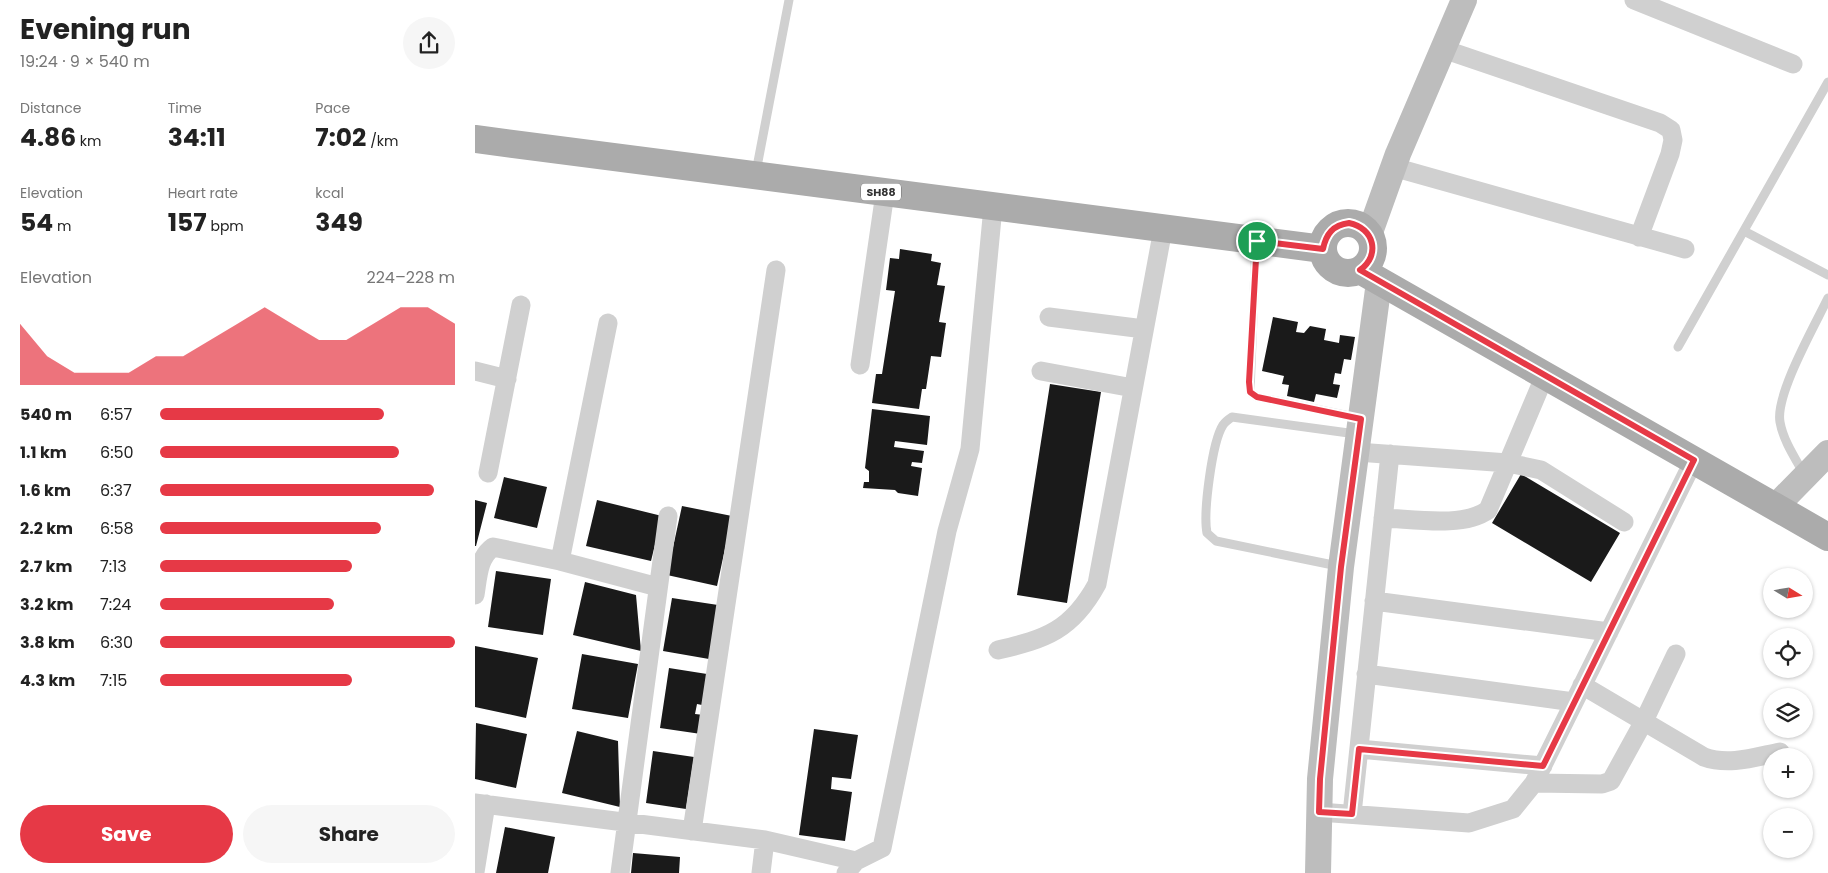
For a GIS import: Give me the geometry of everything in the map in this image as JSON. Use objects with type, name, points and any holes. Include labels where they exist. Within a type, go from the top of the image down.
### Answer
[{"type":"main road","points":[[1318,873],[1320,779],[1341,567],[1359,435],[1369,276],[1373,251],[1369,235],[1393,167],[1464,0]]},
{"type":"main road","name":"SH88","points":[[475,139],[1323,249]]},
{"type":"main road","points":[[1369,235],[1357,225],[1341,224],[1328,234],[1323,249],[1325,257],[1336,269],[1369,276],[1828,537]]},
{"type":"main road","points":[[1776,506],[1828,452]]},
{"type":"street","points":[[1633,0],[1793,64]]},
{"type":"street","points":[[1443,49],[1660,123],[1671,130],[1673,140],[1671,154],[1639,236]]},
{"type":"street","points":[[1393,167],[1685,250]]},
{"type":"street","points":[[860,365],[885,192]]},
{"type":"street","points":[[475,872],[480,804],[765,840],[851,867],[882,848],[947,532],[969,449],[993,207]]},
{"type":"street","points":[[998,650],[1037,641],[1053,633],[1078,612],[1089,599],[1097,584],[1163,229]]},
{"type":"street","points":[[692,831],[776,270]]},
{"type":"street","points":[[488,473],[521,305]]},
{"type":"street","points":[[1049,317],[1144,329]]},
{"type":"street","points":[[559,561],[608,323]]},
{"type":"street","points":[[475,371],[507,379]]},
{"type":"street","points":[[1041,371],[1133,388]]},
{"type":"street","points":[[1383,518],[1460,520],[1477,518],[1488,510],[1545,375]]},
{"type":"street","points":[[1359,435],[1389,454],[1508,463],[1541,470],[1625,522]]},
{"type":"street","points":[[1352,814],[1389,454]]},
{"type":"street","points":[[1319,812],[1469,823],[1513,809],[1534,784],[1694,460]]},
{"type":"street","points":[[620,873],[668,516]]},
{"type":"street","points":[[475,595],[480,563],[485,553],[493,547],[559,561],[659,587]]},
{"type":"street","points":[[1374,601],[1609,632]]},
{"type":"street","points":[[1534,784],[1595,785],[1611,781],[1676,654]]},
{"type":"street","points":[[1366,674],[1578,694],[1643,721],[1704,757],[1717,762],[1763,755]]},
{"type":"street","points":[[1359,749],[1543,766]]},
{"type":"street","points":[[761,873],[765,840]]},
{"type":"lane","points":[[755,176],[789,0]]},
{"type":"lane","points":[[1678,347],[1828,82]]},
{"type":"lane","points":[[1744,231],[1828,274]]},
{"type":"lane","points":[[1257,241],[1250,392],[1257,397],[1359,435]]},
{"type":"lane","points":[[1805,476],[1779,421],[1781,400],[1828,298]]},
{"type":"lane","points":[[1341,567],[1216,541],[1207,533],[1204,519],[1216,444],[1223,426],[1232,417],[1359,435]]},
{"type":"building","points":[[900,249],[932,254],[931,261],[941,263],[937,285],[945,286],[939,322],[946,323],[941,357],[931,356],[926,389],[922,389],[919,409],[872,403],[876,374],[882,374],[895,291],[886,290],[890,258],[899,259]]},
{"type":"building","points":[[1273,317],[1298,322],[1296,332],[1304,333],[1310,326],[1326,329],[1324,340],[1339,343],[1340,335],[1355,337],[1351,360],[1344,359],[1341,374],[1335,373],[1333,384],[1340,385],[1337,398],[1316,394],[1314,402],[1287,396],[1289,385],[1282,384],[1284,376],[1262,371]]},
{"type":"building","points":[[1050,384],[1101,392],[1067,603],[1017,595]]},
{"type":"building","points":[[872,409],[930,416],[927,445],[895,441],[894,447],[924,451],[922,463],[912,462],[911,466],[922,468],[918,496],[898,493],[895,490],[863,488],[864,482],[869,482],[869,471],[865,468]]},
{"type":"building","points":[[1521,474],[1620,533],[1591,582],[1492,523]]},
{"type":"building","points":[[504,477],[547,487],[537,528],[494,518]]},
{"type":"building","points":[[475,500],[487,503],[476,546],[475,546]]},
{"type":"building","points":[[597,500],[662,516],[651,561],[586,546]]},
{"type":"building","points":[[682,506],[732,516],[717,586],[667,575]]},
{"type":"building","points":[[496,571],[551,579],[543,635],[488,627]]},
{"type":"building","points":[[585,582],[636,595],[641,651],[573,635]]},
{"type":"building","points":[[672,598],[718,605],[709,659],[663,651]]},
{"type":"building","points":[[475,646],[538,658],[526,718],[475,707]]},
{"type":"building","points":[[582,654],[638,664],[628,718],[572,709]]},
{"type":"building","points":[[669,668],[707,674],[702,705],[697,704],[695,714],[704,715],[701,734],[660,728]]},
{"type":"building","points":[[476,723],[527,734],[516,788],[475,779]]},
{"type":"building","points":[[814,729],[858,735],[851,779],[832,777],[831,789],[852,792],[845,841],[799,835]]},
{"type":"building","points":[[577,731],[618,741],[620,807],[562,793]]},
{"type":"building","points":[[653,751],[694,757],[686,809],[646,803]]},
{"type":"building","points":[[505,827],[555,837],[548,873],[496,873]]},
{"type":"building","points":[[633,853],[680,857],[679,873],[631,873]]},
{"type":"route","points":[[1341,224],[1357,225],[1364,229],[1373,243],[1371,258],[1360,270],[1694,460],[1543,766],[1359,749],[1352,814],[1319,812],[1320,779],[1341,567],[1361,419],[1257,397],[1250,392],[1257,241],[1323,249],[1328,234],[1334,228],[1341,224]]}]
